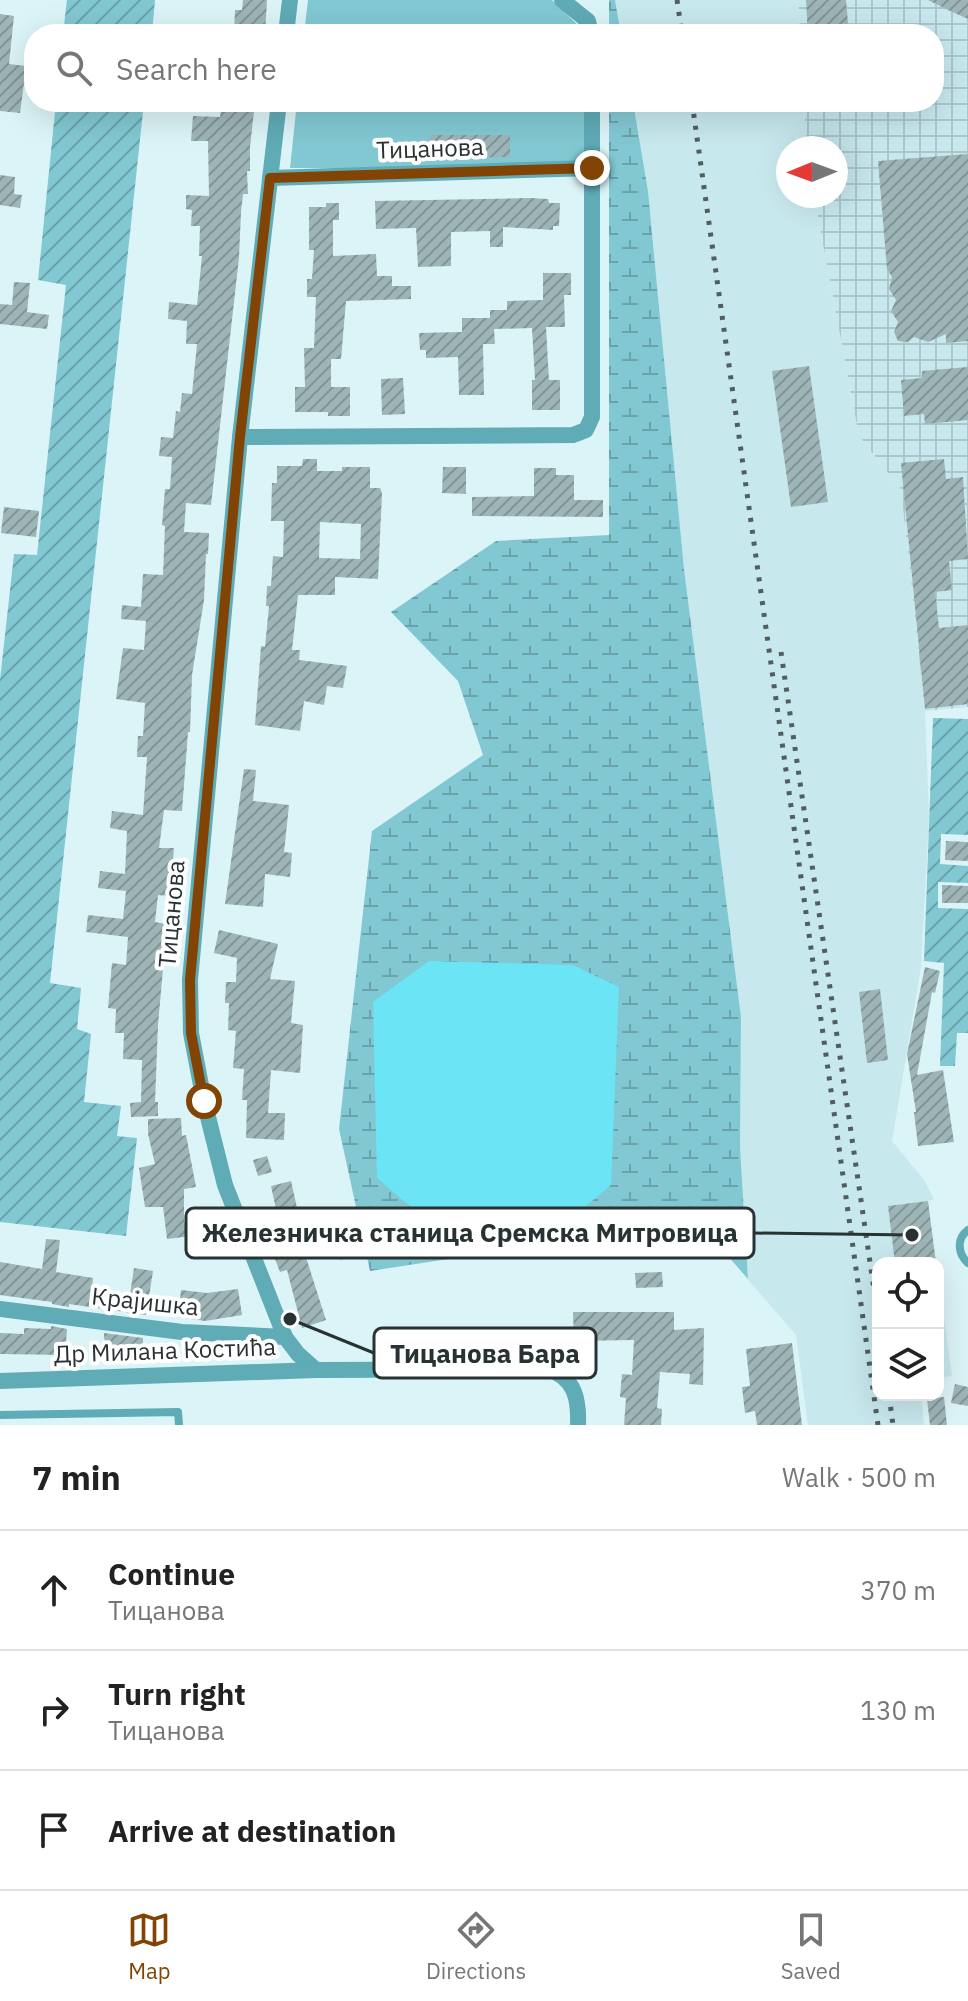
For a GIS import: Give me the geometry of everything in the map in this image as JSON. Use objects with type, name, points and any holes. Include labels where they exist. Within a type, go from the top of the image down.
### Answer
[{"type":"street","points":[[287,24],[290,0]]},
{"type":"street","points":[[562,0],[586,24]]},
{"type":"street","name":"Тицанова","points":[[278,112],[240,437],[190,980],[191,1033],[225,1185],[285,1337],[316,1370]]},
{"type":"street","points":[[240,437],[573,435],[586,430],[592,417],[592,112]]},
{"type":"street","name":"Тицанова","points":[[270,178],[592,168]]},
{"type":"street","name":"Крајишка","points":[[0,1309],[182,1332],[285,1337]]},
{"type":"street","name":"Др Милана Костића","points":[[0,1381],[316,1370],[548,1369],[560,1373],[575,1392],[579,1405],[578,1425]]},
{"type":"lane","points":[[968,1230],[959,1246],[962,1257],[968,1263]]},
{"type":"lane","points":[[0,1415],[178,1412],[179,1425]]},
{"type":"shaded area","points":[[615,0],[798,0],[799,24],[619,24]]},
{"type":"shaded area","points":[[798,0],[968,0],[968,707],[925,711],[901,489],[859,436],[816,208],[848,208],[848,136],[805,136],[804,112],[944,112],[944,24],[799,24]]},
{"type":"shaded area","points":[[635,112],[804,112],[805,136],[776,136],[776,208],[816,208],[859,436],[901,489],[925,709],[929,817],[921,967],[892,1141],[924,1180],[934,1199],[928,1201],[935,1257],[872,1257],[872,1401],[922,1401],[924,1425],[808,1425],[796,1335],[748,1280],[740,1147],[741,1017],[684,569],[648,191]]},
{"type":"shaded area","points":[[429,961],[573,965],[619,987],[611,1185],[581,1210],[539,1222],[417,1212],[377,1178],[373,1002]]},
{"type":"shaded area","points":[[944,1318],[952,1376],[944,1377]]},
{"type":"green space","points":[[67,0],[155,0],[153,24],[64,24]]},
{"type":"green space","points":[[308,0],[552,0],[577,24],[305,24]]},
{"type":"green space","points":[[609,0],[615,0],[619,24],[609,24]]},
{"type":"green space","points":[[55,112],[143,112],[50,983],[81,988],[77,1029],[91,1034],[84,1102],[121,1106],[117,1136],[137,1138],[126,1236],[0,1222],[0,680],[14,554],[37,555],[66,285],[38,280]]},
{"type":"green space","points":[[296,112],[584,112],[585,168],[290,168]]},
{"type":"green space","points":[[609,112],[635,112],[648,191],[684,569],[741,1017],[740,1147],[748,1279],[697,1221],[370,1271],[339,1129],[372,831],[483,755],[458,681],[391,612],[496,541],[609,535]]},
{"type":"green space","points":[[933,718],[968,719],[968,835],[941,834],[940,864],[968,866],[968,883],[938,882],[938,908],[968,909],[968,1033],[957,1033],[955,1066],[940,1066],[944,963],[924,961]]},
{"type":"building","points":[[243,0],[267,0],[266,24],[234,24],[235,10],[242,10]]},
{"type":"building","points":[[806,0],[846,0],[848,24],[807,24]]},
{"type":"building","points":[[928,0],[968,0],[968,19],[948,10]]},
{"type":"building","points":[[0,14],[14,16],[9,64],[24,66],[24,83],[20,113],[0,111]]},
{"type":"building","points":[[221,112],[254,112],[250,171],[247,171],[248,194],[243,194],[239,258],[211,505],[186,503],[184,532],[209,533],[204,600],[192,675],[182,811],[164,810],[159,848],[174,848],[170,896],[158,895],[155,922],[167,924],[158,1025],[155,1102],[158,1102],[158,1116],[131,1117],[130,1103],[141,1102],[142,1060],[123,1059],[124,1033],[115,1033],[116,1009],[108,1008],[112,963],[126,965],[128,937],[86,932],[88,915],[123,919],[126,891],[98,888],[100,871],[125,874],[127,831],[110,828],[112,811],[143,815],[147,757],[137,757],[138,736],[143,736],[145,703],[116,699],[123,648],[144,650],[146,621],[121,619],[122,605],[141,607],[143,574],[163,575],[165,526],[162,525],[165,489],[170,489],[172,457],[159,456],[161,437],[173,438],[182,393],[192,394],[197,344],[186,344],[187,321],[168,319],[169,302],[197,305],[202,256],[199,256],[200,226],[191,226],[192,210],[186,209],[186,195],[209,196],[208,141],[191,141],[193,116],[220,117]]},
{"type":"building","points":[[430,135],[510,135],[510,157],[431,158]]},
{"type":"building","points":[[968,154],[968,341],[946,343],[946,334],[928,342],[914,337],[908,342],[898,341],[894,332],[898,322],[891,311],[896,300],[889,289],[892,277],[887,269],[878,161]]},
{"type":"building","points":[[0,175],[15,177],[14,194],[22,195],[20,208],[0,205]]},
{"type":"building","points":[[531,198],[560,203],[559,226],[553,226],[553,230],[503,227],[503,247],[490,247],[490,231],[451,232],[451,266],[418,267],[416,228],[376,229],[375,201]]},
{"type":"building","points":[[326,203],[339,203],[339,220],[333,220],[333,256],[376,254],[377,276],[392,276],[392,286],[411,286],[411,299],[346,301],[341,359],[331,359],[331,387],[350,387],[350,416],[295,412],[295,387],[305,387],[304,348],[314,348],[316,297],[307,297],[307,279],[312,279],[314,250],[309,250],[309,207],[326,207]]},
{"type":"building","points":[[543,273],[571,273],[571,295],[564,295],[565,327],[546,327],[549,380],[560,380],[560,410],[532,410],[532,380],[535,380],[532,328],[494,329],[495,344],[483,344],[484,395],[459,395],[458,357],[426,358],[426,350],[420,350],[419,333],[462,332],[462,318],[490,318],[490,310],[507,310],[507,301],[543,300]]},
{"type":"building","points":[[14,282],[30,283],[27,312],[49,315],[47,329],[0,324],[0,304],[12,305]]},
{"type":"building","points":[[809,366],[828,502],[791,507],[772,371]]},
{"type":"building","points":[[968,367],[968,420],[925,424],[924,414],[904,416],[901,380],[922,378],[922,371]]},
{"type":"building","points":[[403,378],[405,414],[382,415],[381,379]]},
{"type":"building","points":[[303,459],[317,459],[317,471],[370,467],[370,488],[380,488],[382,493],[378,579],[335,577],[335,595],[298,595],[292,650],[300,650],[299,660],[347,666],[343,688],[327,686],[324,705],[304,701],[300,731],[255,725],[261,646],[265,647],[269,606],[266,606],[267,586],[271,586],[273,556],[283,557],[284,521],[271,521],[272,483],[277,483],[277,466],[302,466]],"holes":[[[320,522],[361,524],[360,559],[319,558]]]},
{"type":"building","points":[[944,459],[946,479],[963,477],[968,559],[949,561],[952,590],[935,592],[939,628],[968,625],[968,704],[925,709],[901,463]]},
{"type":"building","points":[[443,467],[466,467],[466,494],[442,493]]},
{"type":"building","points":[[534,468],[556,468],[556,475],[574,475],[574,500],[603,500],[603,517],[472,516],[472,497],[534,496]]},
{"type":"building","points":[[4,507],[39,511],[36,537],[1,533]]},
{"type":"building","points":[[244,769],[256,770],[253,801],[289,805],[284,852],[292,853],[290,877],[265,874],[263,907],[225,904]]},
{"type":"building","points":[[946,841],[968,842],[968,861],[945,860]]},
{"type":"building","points":[[942,885],[968,886],[968,903],[942,903]]},
{"type":"building","points":[[219,930],[278,944],[270,979],[295,981],[291,1023],[303,1025],[300,1073],[271,1070],[268,1113],[285,1113],[284,1140],[246,1138],[247,1100],[242,1100],[244,1069],[233,1068],[236,1031],[228,1030],[229,1003],[225,1003],[226,982],[236,982],[237,958],[214,953]]},
{"type":"building","points":[[925,967],[940,971],[935,993],[932,992],[917,1075],[943,1070],[954,1142],[918,1146],[907,1054]]},
{"type":"building","points":[[880,989],[888,1060],[867,1063],[859,992]]},
{"type":"building","points":[[181,1118],[182,1136],[186,1135],[196,1187],[184,1189],[184,1223],[198,1221],[200,1235],[167,1239],[163,1207],[145,1207],[139,1168],[155,1164],[148,1119]]},
{"type":"building","points":[[267,1156],[272,1172],[258,1176],[253,1160]]},
{"type":"building","points":[[291,1181],[300,1221],[295,1223],[326,1320],[302,1328],[287,1270],[280,1272],[270,1246],[283,1241],[271,1186]]},
{"type":"building","points":[[928,1201],[935,1257],[894,1257],[888,1206]]},
{"type":"building","points":[[221,1231],[228,1253],[210,1259],[203,1237]]},
{"type":"building","points":[[354,1237],[358,1254],[340,1260],[335,1244]]},
{"type":"building","points":[[46,1239],[60,1240],[56,1272],[93,1278],[92,1288],[130,1295],[134,1268],[153,1271],[146,1315],[69,1304],[69,1307],[0,1295],[0,1262],[42,1269]]},
{"type":"building","points":[[662,1272],[663,1287],[636,1288],[635,1273]]},
{"type":"building","points":[[238,1289],[242,1315],[205,1321],[178,1317],[181,1290],[207,1293]]},
{"type":"building","points":[[573,1312],[674,1312],[674,1330],[704,1328],[703,1385],[689,1384],[690,1374],[660,1372],[657,1408],[662,1409],[661,1425],[624,1425],[626,1398],[620,1397],[622,1374],[632,1375],[634,1340],[574,1341]]},
{"type":"building","points":[[51,1326],[67,1329],[65,1355],[0,1354],[0,1333],[24,1334],[24,1328],[51,1329]]},
{"type":"building","points":[[502,1327],[571,1330],[571,1343],[502,1348]]},
{"type":"building","points":[[104,1333],[143,1338],[143,1354],[105,1355]]},
{"type":"building","points":[[792,1343],[802,1425],[757,1425],[755,1411],[745,1413],[742,1387],[750,1386],[746,1349]]},
{"type":"building","points":[[955,1384],[968,1387],[968,1406],[951,1403]]},
{"type":"building","points":[[944,1397],[947,1425],[930,1425],[927,1401],[944,1401]]},
{"type":"railway","points":[[677,0],[681,24]]},
{"type":"railway","points":[[693,112],[878,1425]]},
{"type":"railway","points":[[781,652],[872,1276]]},
{"type":"railway","points":[[890,1401],[893,1425]]},
{"type":"place","name":"Железничка станица Сремска Митровица","points":[[912,1235]]},
{"type":"place","name":"Тицанова Бара","points":[[290,1319]]},
{"type":"route","points":[[204,1101],[191,1033],[190,980],[240,437],[270,178],[592,168]]}]
